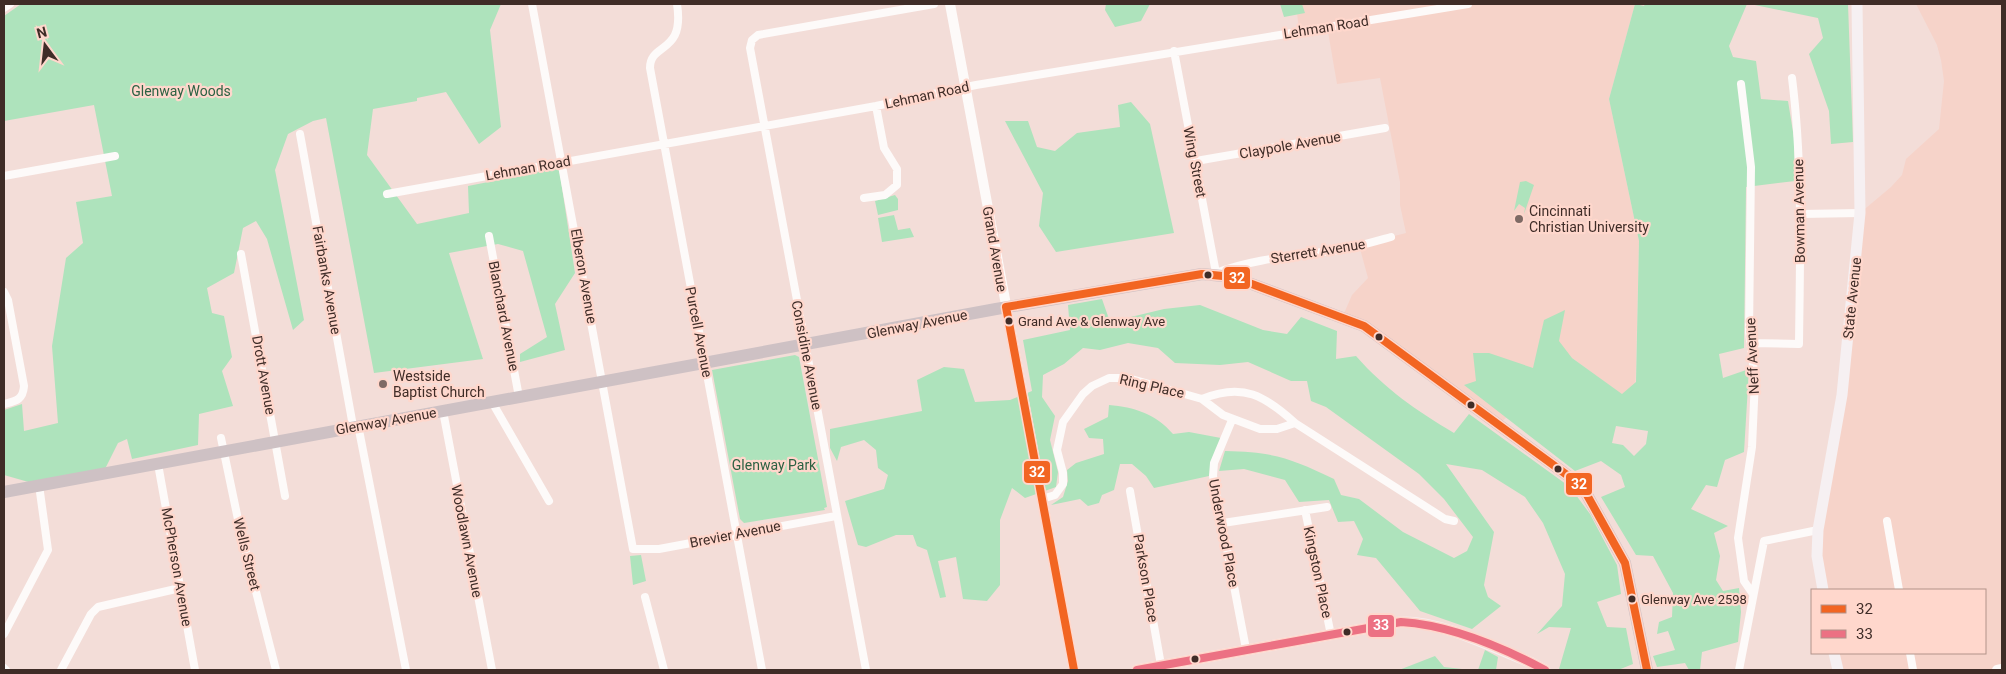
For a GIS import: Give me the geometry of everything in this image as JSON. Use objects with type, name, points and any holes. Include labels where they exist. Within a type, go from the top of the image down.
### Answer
[{"type":"main road","name":"State Avenue","points":[[1823,589],[1817,556],[1818,530],[1842,395],[1860,213],[1857,4]]},
{"type":"main road","name":"Glenway Avenue","points":[[4,492],[1006,307],[1216,273],[1233,277],[1364,326],[1582,486],[1625,563],[1647,670]]},
{"type":"main road","points":[[1136,670],[1401,622],[1418,621],[1532,662],[1545,670]]},
{"type":"main road","points":[[1834,654],[1838,670]]},
{"type":"street","points":[[4,8],[10,4]]},
{"type":"street","name":"Elberon Avenue","points":[[532,4],[604,382],[633,549]]},
{"type":"street","name":"Purcell Avenue","points":[[677,4],[680,20],[677,33],[670,44],[653,56],[650,64],[762,670]]},
{"type":"street","name":"Considine Avenue","points":[[866,670],[750,48],[752,40],[758,35],[934,4]]},
{"type":"street","name":"Grand Avenue","points":[[950,4],[1074,670]]},
{"type":"street","name":"Lehman Road","points":[[387,194],[876,106],[965,87],[1468,4]]},
{"type":"street","name":"Wing Street","points":[[1174,51],[1216,273]]},
{"type":"street","name":"Bowman Avenue","points":[[1751,343],[1799,344],[1801,214],[1798,134],[1792,78]]},
{"type":"street","name":"Neff Avenue","points":[[1741,84],[1751,167],[1749,332],[1755,380],[1752,447],[1738,538],[1744,581],[1753,594]]},
{"type":"street","points":[[864,198],[885,195],[897,185],[897,169],[884,148],[876,106]]},
{"type":"street","name":"Claypole Avenue","points":[[1196,161],[1384,128]]},
{"type":"street","name":"Fairbanks Avenue","points":[[300,134],[356,426],[406,670]]},
{"type":"street","points":[[4,176],[115,156]]},
{"type":"street","points":[[1801,214],[1860,213]]},
{"type":"street","name":"Blanchard Avenue","points":[[489,236],[519,397]]},
{"type":"street","name":"Sterrett Avenue","points":[[1216,273],[1238,265],[1296,254],[1340,249],[1391,237]]},
{"type":"street","name":"Drott Avenue","points":[[241,254],[285,496]]},
{"type":"street","points":[[4,291],[24,386],[23,396],[18,400],[4,404]]},
{"type":"street","name":"Ring Place","points":[[1042,499],[1055,495],[1063,484],[1063,473],[1057,450],[1060,431],[1074,403],[1092,386],[1110,378],[1128,378],[1202,398],[1230,391],[1256,394],[1273,404],[1295,423],[1445,519],[1454,521]]},
{"type":"street","name":"Ring Place","points":[[1202,398],[1214,410],[1232,420],[1267,429],[1295,423]]},
{"type":"street","points":[[492,402],[550,501]]},
{"type":"street","name":"Woodlawn Avenue","points":[[443,411],[492,670]]},
{"type":"street","name":"Underwood Place","points":[[1232,420],[1213,468],[1246,649]]},
{"type":"street","name":"Wells Street","points":[[221,438],[240,529],[276,670]]},
{"type":"street","name":"McPherson Avenue","points":[[158,464],[196,670]]},
{"type":"street","points":[[4,634],[48,550],[39,485]]},
{"type":"street","name":"Parkson Place","points":[[1130,491],[1161,665]]},
{"type":"street","points":[[1222,523],[1327,507]]},
{"type":"street","name":"Kingston Place","points":[[1305,510],[1331,635]]},
{"type":"street","name":"Brevier Avenue","points":[[633,549],[659,549],[836,516]]},
{"type":"street","points":[[1887,521],[1899,589]]},
{"type":"street","points":[[1739,670],[1764,541],[1818,530]]},
{"type":"street","points":[[61,670],[91,614],[98,607],[180,588]]},
{"type":"street","points":[[645,597],[664,670]]},
{"type":"street","points":[[1910,654],[1913,670]]},
{"type":"street","points":[[1997,670],[2002,669]]},
{"type":"shaded area","name":"Cincinnati Christian University","points":[[1296,4],[1635,4],[1609,99],[1639,241],[1635,404],[1572,358],[1498,425],[1342,318],[1352,295],[1368,278],[1359,245],[1406,233],[1400,205],[1400,182],[1380,78],[1337,84],[1327,26],[1299,30]]},
{"type":"shaded area","points":[[1916,4],[2002,4],[2002,669],[1838,670],[1834,654],[1986,654],[1986,589],[1823,589],[1817,556],[1842,395],[1860,213],[1891,187],[1902,175],[1906,159],[1939,129],[1944,81],[1937,45]]},
{"type":"green space","name":"Glenway Woods","points":[[21,4],[501,4],[490,30],[501,127],[479,144],[446,92],[417,98],[417,101],[373,109],[367,155],[417,224],[469,213],[468,186],[559,168],[575,273],[555,304],[565,350],[520,362],[520,354],[547,337],[523,251],[498,244],[449,253],[483,359],[374,373],[326,118],[313,121],[288,134],[275,170],[304,320],[293,330],[267,239],[256,221],[243,228],[234,273],[207,288],[212,313],[224,316],[232,357],[222,371],[233,406],[199,414],[198,445],[132,459],[127,439],[118,443],[103,473],[39,485],[4,475],[4,410],[22,404],[24,431],[58,423],[52,346],[66,258],[83,243],[76,202],[112,196],[94,105],[4,121],[4,16]]},
{"type":"green space","points":[[1106,4],[1150,4],[1141,21],[1115,27],[1105,10]]},
{"type":"green space","points":[[1280,4],[1302,4],[1305,13],[1284,17]]},
{"type":"green space","points":[[1635,4],[1644,6],[1645,4],[1747,4],[1729,46],[1733,57],[1756,61],[1761,99],[1788,101],[1794,138],[1795,181],[1746,187],[1744,348],[1719,354],[1723,378],[1749,369],[1744,452],[1725,460],[1717,487],[1706,485],[1691,509],[1728,526],[1714,533],[1720,556],[1716,580],[1723,591],[1739,588],[1741,612],[1738,642],[1702,652],[1700,670],[1689,670],[1685,663],[1657,667],[1653,656],[1675,650],[1668,631],[1657,634],[1659,622],[1672,617],[1673,593],[1653,556],[1636,555],[1601,497],[1625,487],[1621,475],[1601,461],[1575,471],[1464,385],[1476,381],[1473,353],[1489,353],[1533,368],[1544,320],[1565,310],[1559,341],[1572,358],[1622,394],[1636,382],[1639,241],[1609,99]],"holes":[[[1616,426],[1648,431],[1646,444],[1634,456],[1623,445],[1612,443]]]},
{"type":"green space","points":[[1750,4],[1848,4],[1853,142],[1831,144],[1829,111],[1809,54],[1823,38],[1818,18]]},
{"type":"green space","points":[[1131,102],[1150,124],[1174,233],[1056,252],[1039,226],[1043,193],[1005,121],[1028,121],[1037,147],[1055,151],[1077,133],[1120,127],[1118,105]]},
{"type":"green space","points":[[1526,181],[1534,185],[1524,214],[1525,208],[1519,204],[1514,211],[1520,182]]},
{"type":"green space","points":[[895,195],[898,199],[898,210],[878,215],[875,201]]},
{"type":"green space","points":[[894,215],[898,230],[910,228],[914,237],[882,242],[878,218]]},
{"type":"green space","points":[[1102,299],[1110,322],[1164,309],[1200,305],[1263,330],[1287,334],[1301,317],[1337,331],[1336,359],[1356,356],[1378,379],[1402,399],[1454,433],[1469,414],[1570,487],[1590,514],[1617,565],[1621,594],[1597,602],[1607,627],[1626,628],[1633,664],[1618,670],[1559,669],[1571,628],[1549,627],[1537,634],[1562,606],[1565,574],[1543,523],[1525,497],[1482,470],[1446,464],[1494,532],[1484,585],[1488,597],[1501,606],[1472,629],[1420,611],[1376,558],[1357,555],[1363,539],[1354,521],[1338,522],[1329,500],[1299,502],[1285,480],[1244,469],[1219,471],[1225,451],[1256,453],[1293,461],[1334,479],[1341,495],[1359,499],[1403,532],[1454,558],[1467,551],[1473,537],[1444,499],[1419,474],[1326,407],[1311,401],[1307,381],[1291,381],[1248,362],[1220,365],[1175,363],[1158,348],[1128,343],[1100,350],[1083,348],[1064,364],[1043,375],[1042,397],[1055,416],[1050,440],[1058,472],[1056,487],[1025,498],[1012,488],[1000,520],[1000,585],[987,601],[963,599],[956,557],[938,561],[946,597],[940,598],[927,550],[917,546],[913,535],[896,535],[866,547],[858,545],[845,501],[884,489],[888,475],[878,468],[876,450],[864,440],[841,447],[837,461],[830,448],[830,429],[922,411],[917,380],[944,367],[964,369],[975,402],[1010,400],[1032,391],[1023,340],[1070,330],[1068,305]]},
{"type":"green space","name":"Glenway Park","points":[[795,355],[799,357],[827,507],[824,508],[825,510],[744,523],[740,519],[712,370]]},
{"type":"green space","points":[[1109,405],[1144,413],[1159,421],[1173,434],[1189,432],[1221,438],[1209,476],[1154,488],[1146,476],[1132,464],[1120,464],[1114,490],[1102,495],[1099,503],[1088,506],[1080,499],[1051,505],[1063,497],[1068,481],[1067,470],[1076,463],[1104,454],[1103,439],[1089,438],[1084,429],[1108,417]]},
{"type":"green space","points":[[641,555],[646,581],[633,585],[630,556]]},
{"type":"green space","points":[[1485,650],[1498,657],[1496,670],[1478,670]]},
{"type":"green space","points":[[1435,656],[1444,667],[1471,670],[1399,670]]},
{"type":"transit line","name":"32","points":[[1074,670],[1006,307],[1202,274],[1233,277],[1364,326],[1582,486],[1625,563],[1647,670]]},
{"type":"transit line","name":"33","points":[[1137,670],[1401,622],[1457,632],[1493,645],[1545,670]]},
{"type":"place","name":"Cincinnati Christian University","points":[[1519,219]]},
{"type":"place","name":"Grand Ave & Glenway Ave","points":[[1009,321]]},
{"type":"place","name":"Westside Baptist Church","points":[[383,384]]},
{"type":"place","name":"Glenway Ave 2598","points":[[1632,599]]}]
